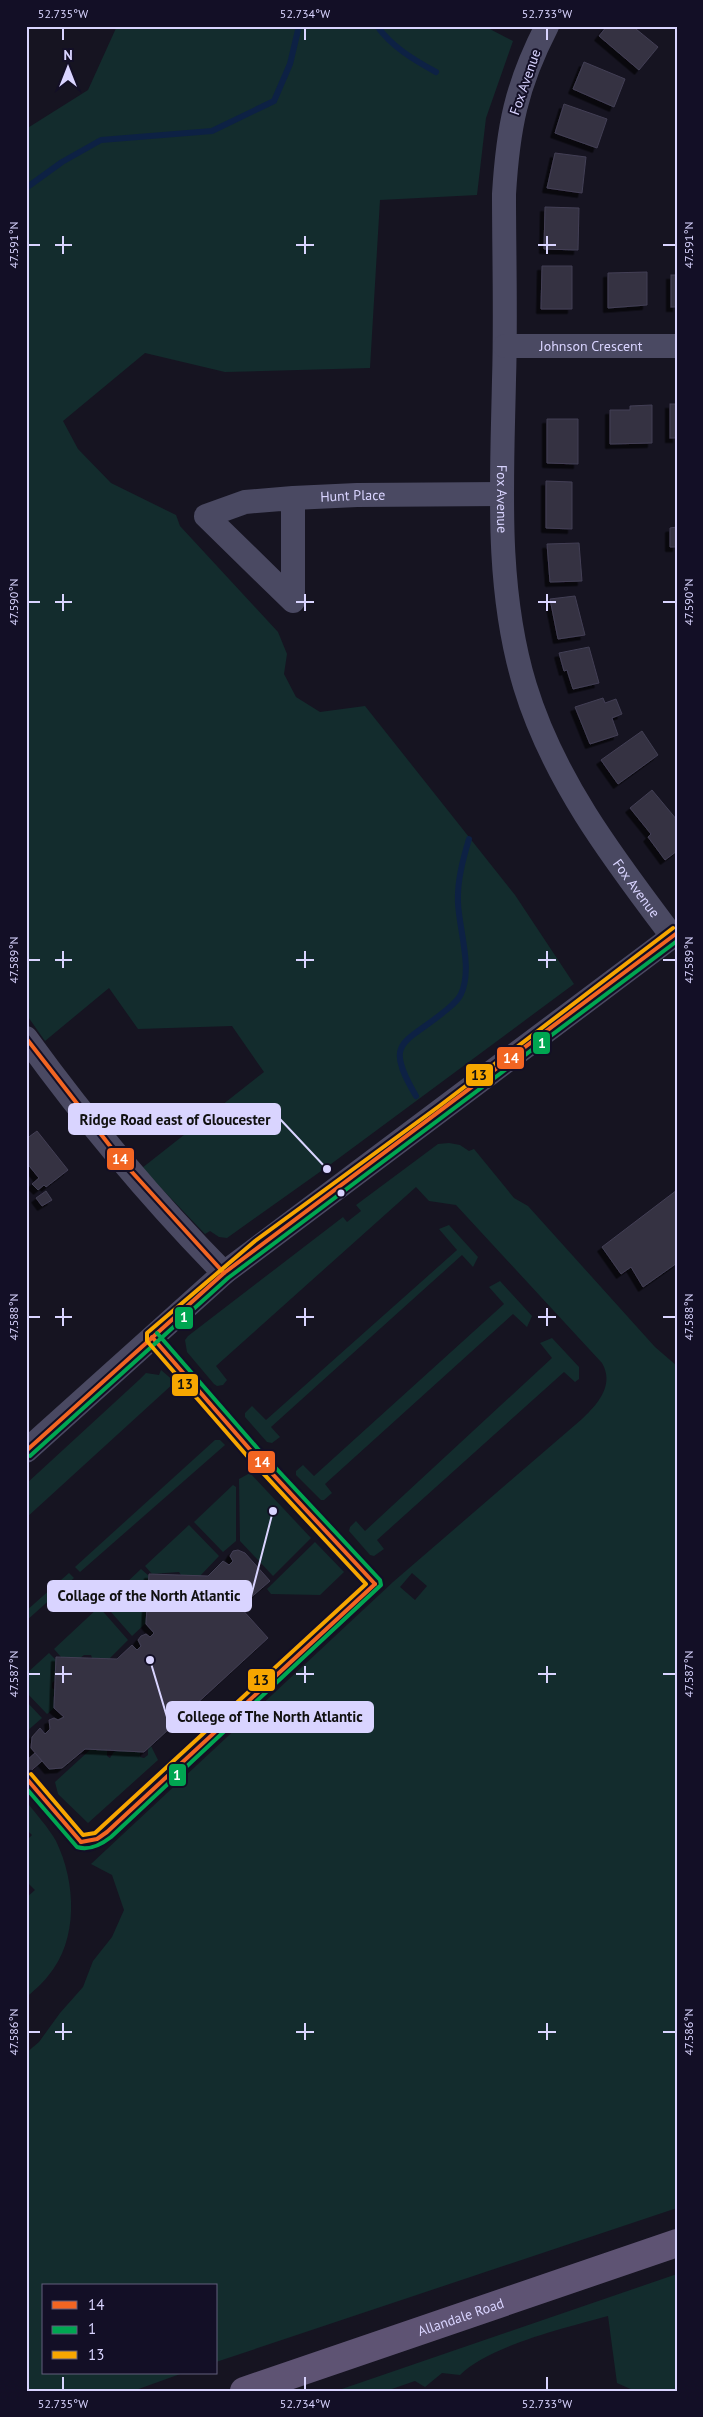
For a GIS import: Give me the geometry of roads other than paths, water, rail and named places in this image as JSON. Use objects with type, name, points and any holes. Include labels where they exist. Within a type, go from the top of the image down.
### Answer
[{"type":"main road","name":"Allandale Road","points":[[244,2391],[677,2243]]},
{"type":"street","name":"Fox Avenue","points":[[547,26],[534,51],[517,99],[507,148],[504,194],[505,346],[502,494],[504,560],[513,635],[525,686],[564,779],[587,819],[675,935]]},
{"type":"street","name":"Johnson Crescent","points":[[505,346],[677,346]]},
{"type":"street","name":"Hunt Place","points":[[293,498],[293,600],[206,516],[245,502],[293,498],[357,495],[502,494]]},
{"type":"street","points":[[26,1451],[224,1273],[675,935]]},
{"type":"street","points":[[26,1038],[86,1119],[133,1175],[172,1220],[224,1273]]},
{"type":"waterway","points":[[26,188],[62,162],[101,140],[212,131],[274,101],[290,64],[299,26]]},
{"type":"waterway","points":[[377,26],[396,47],[436,72]]},
{"type":"waterway","points":[[416,1096],[401,1064],[400,1053],[403,1045],[409,1038],[454,1003],[460,997],[464,984],[466,961],[459,913],[458,887],[469,839]]},
{"type":"place","name":"Ridge Road east of Gloucester","points":[[327,1169]]},
{"type":"place","name":"Collage of the North Atlantic","points":[[273,1511]]},
{"type":"place","name":"College of The North Atlantic","points":[[150,1660]]}]
